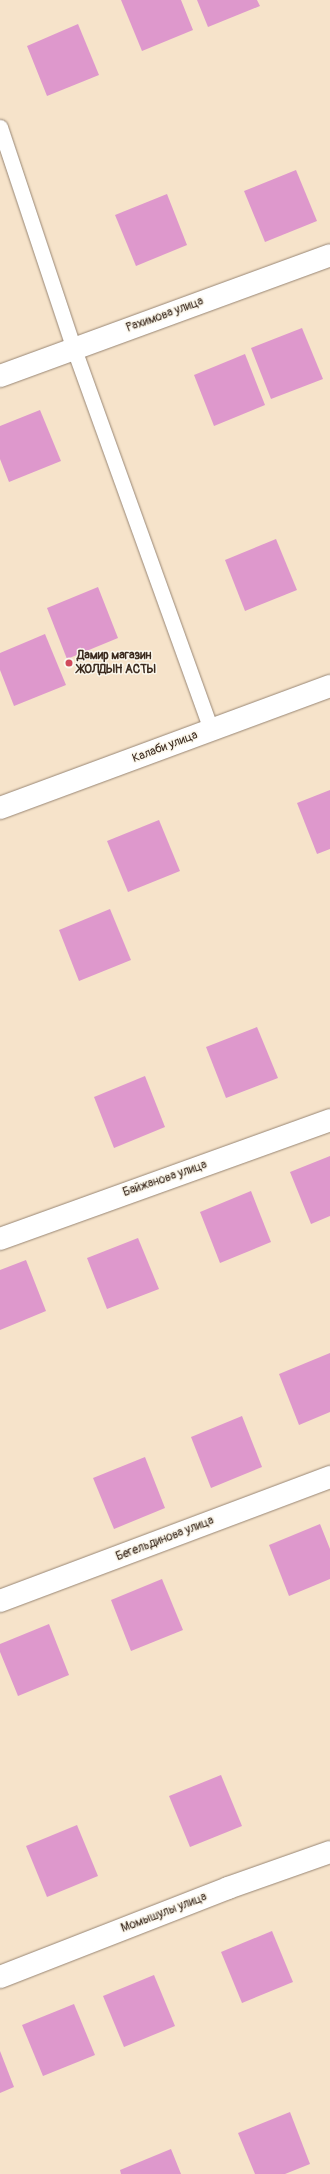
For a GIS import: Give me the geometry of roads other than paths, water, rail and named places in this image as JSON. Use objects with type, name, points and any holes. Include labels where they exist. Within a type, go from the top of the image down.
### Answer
[{"type":"street","name":"Рахимова улица","points":[[0,376],[330,255]]},
{"type":"street","name":"Калаби улица","points":[[0,808],[330,686]]},
{"type":"street","name":"Байжанова улица","points":[[0,1238],[330,1120]]},
{"type":"street","name":"Бегельдинова улица","points":[[0,1601],[330,1477]]},
{"type":"street","name":"Момышулы улица","points":[[0,1976],[220,1891],[330,1852]]},
{"type":"lane","points":[[0,126],[74,349],[211,729]]},
{"type":"place","name":"Дамир магазин ЖОЛДЫН АСТЫ","points":[[69,663]]}]
